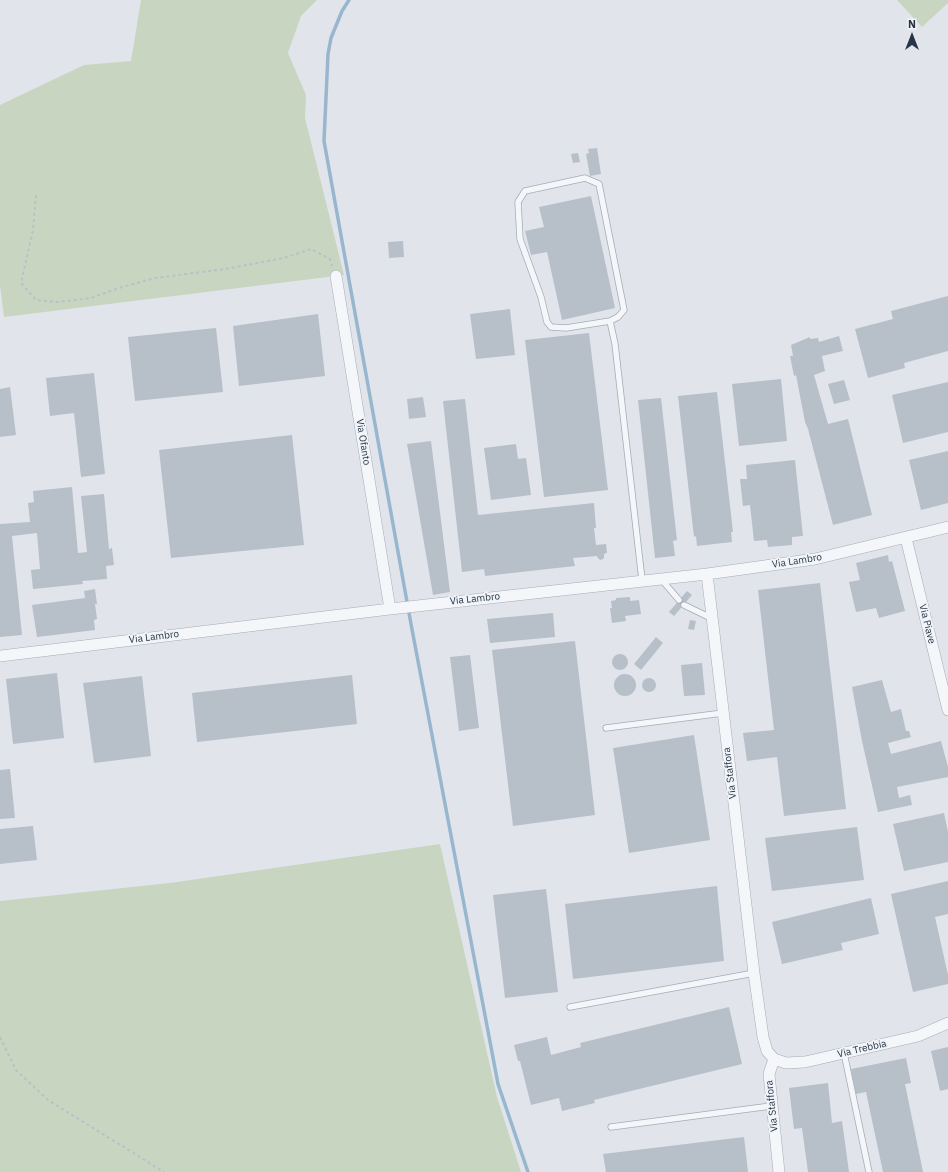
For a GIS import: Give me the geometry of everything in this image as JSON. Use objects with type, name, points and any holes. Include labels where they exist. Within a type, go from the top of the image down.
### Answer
[{"type":"street","name":"Via Ofanto","points":[[336,276],[393,608]]},
{"type":"street","name":"Via Lambro","points":[[0,656],[393,608],[707,574],[815,559],[948,527]]},
{"type":"street","name":"Via Piave","points":[[906,538],[948,710]]},
{"type":"street","name":"Via Staffora","points":[[707,574],[754,973],[763,1037],[767,1051],[774,1059],[769,1074],[779,1172]]},
{"type":"street","name":"Via Trebbia","points":[[774,1059],[786,1063],[805,1062],[918,1036],[948,1023]]},
{"type":"lane","points":[[585,178],[599,184],[624,310],[618,317],[610,321],[566,328],[551,327],[547,322],[541,297],[520,239],[518,202],[525,191],[585,178]]},
{"type":"lane","points":[[610,321],[615,344],[642,580]]},
{"type":"lane","points":[[661,579],[680,600]]},
{"type":"lane","points":[[684,605],[713,620]]},
{"type":"lane","points":[[606,728],[723,713]]},
{"type":"lane","points":[[570,1007],[754,973]]},
{"type":"lane","points":[[844,1053],[869,1172]]},
{"type":"lane","points":[[611,1127],[772,1106]]},
{"type":"path","points":[[36,196],[33,230],[21,282],[36,300],[58,302],[91,298],[155,278],[233,268],[284,258],[311,249],[330,259],[336,276]]},
{"type":"path","points":[[0,1037],[16,1070],[48,1100],[164,1172]]},
{"type":"green space","points":[[141,0],[317,0],[301,16],[288,53],[306,95],[305,118],[344,275],[4,317],[0,286],[0,105],[84,65],[131,61]]},
{"type":"green space","points":[[897,0],[948,0],[948,3],[922,27]]},
{"type":"green space","points":[[440,844],[497,1097],[521,1172],[0,1172],[0,901],[170,883]]},
{"type":"building","points":[[597,148],[601,174],[590,176],[586,154],[589,153],[588,149]]},
{"type":"building","points":[[578,153],[580,162],[573,163],[571,154]]},
{"type":"building","points":[[591,196],[615,308],[562,320],[547,252],[531,255],[525,231],[544,227],[539,207]]},
{"type":"building","points":[[403,241],[404,257],[389,258],[388,242]]},
{"type":"building","points":[[948,296],[948,351],[904,363],[905,368],[868,378],[855,329],[893,319],[891,311]]},
{"type":"building","points":[[510,309],[515,355],[476,359],[470,314]]},
{"type":"building","points":[[318,314],[325,376],[239,386],[233,326]]},
{"type":"building","points":[[216,328],[223,392],[135,401],[128,337]]},
{"type":"building","points":[[589,333],[608,490],[544,497],[525,340]]},
{"type":"building","points":[[839,336],[843,351],[822,356],[825,371],[814,375],[828,424],[848,419],[872,515],[833,525],[805,422],[796,375],[794,376],[790,356],[793,356],[791,345],[810,337],[810,339],[818,338],[819,342]]},
{"type":"building","points":[[94,373],[105,474],[81,477],[74,413],[50,416],[46,378]]},
{"type":"building","points":[[781,379],[787,441],[739,446],[732,384]]},
{"type":"building","points":[[844,380],[850,400],[834,404],[828,384]]},
{"type":"building","points":[[948,382],[948,432],[903,443],[892,395]]},
{"type":"building","points":[[10,387],[16,435],[0,437],[0,389]]},
{"type":"building","points":[[717,392],[733,532],[731,532],[732,542],[697,546],[696,536],[694,537],[678,396]]},
{"type":"building","points":[[423,397],[426,417],[409,419],[407,399]]},
{"type":"building","points":[[661,398],[677,540],[673,541],[675,556],[655,558],[638,400]]},
{"type":"building","points":[[465,399],[478,515],[594,503],[596,545],[606,544],[607,553],[604,554],[603,559],[600,560],[597,556],[573,558],[575,566],[485,576],[484,569],[462,572],[443,401]]},
{"type":"building","points":[[292,435],[304,545],[171,558],[159,450]]},
{"type":"building","points":[[431,441],[450,592],[433,595],[407,444]]},
{"type":"building","points":[[516,444],[518,459],[526,458],[531,495],[491,500],[484,448]]},
{"type":"building","points":[[948,451],[948,503],[921,510],[909,460]]},
{"type":"building","points":[[795,460],[803,536],[792,537],[792,545],[768,547],[767,540],[754,541],[750,505],[743,506],[740,479],[747,479],[746,465]]},
{"type":"building","points":[[72,487],[78,553],[87,552],[81,496],[104,494],[109,549],[112,548],[114,565],[106,566],[107,579],[82,581],[83,584],[33,589],[31,570],[40,569],[37,533],[12,536],[22,635],[0,637],[0,524],[30,522],[28,503],[34,502],[33,491]]},
{"type":"building","points":[[888,555],[889,562],[892,561],[905,611],[879,618],[876,608],[856,612],[849,582],[860,580],[856,563]]},
{"type":"building","points":[[820,583],[846,809],[784,816],[777,757],[747,761],[743,733],[774,730],[758,590]]},
{"type":"building","points":[[95,589],[97,619],[94,620],[95,630],[37,637],[32,605],[85,598],[84,591]]},
{"type":"building","points":[[687,591],[692,595],[674,616],[669,612]]},
{"type":"building","points":[[630,597],[630,601],[639,600],[641,614],[625,616],[626,621],[612,623],[610,608],[612,608],[611,601],[616,600],[616,598]]},
{"type":"building","points":[[553,613],[555,637],[490,643],[487,619]]},
{"type":"building","points":[[690,620],[696,621],[694,630],[688,629]]},
{"type":"building","points":[[656,637],[663,643],[641,670],[634,664]]},
{"type":"building","points":[[575,641],[595,815],[513,826],[492,650]]},
{"type":"building","points":[[620,654],[627,659],[628,662],[623,669],[620,670],[613,665],[612,662],[617,655]]},
{"type":"building","points":[[470,655],[479,728],[459,731],[450,657]]},
{"type":"building","points":[[702,663],[705,695],[684,696],[681,665]]},
{"type":"building","points":[[57,673],[64,738],[13,744],[6,679]]},
{"type":"building","points":[[625,674],[633,677],[636,685],[633,693],[625,696],[617,693],[614,685],[617,677]]},
{"type":"building","points":[[352,675],[357,724],[197,742],[192,693]]},
{"type":"building","points":[[142,676],[151,756],[94,763],[83,683]]},
{"type":"building","points":[[646,678],[652,678],[656,682],[656,688],[652,692],[646,692],[642,688],[642,682]]},
{"type":"building","points":[[882,680],[891,712],[901,709],[906,731],[909,731],[911,737],[888,743],[891,754],[941,741],[948,767],[948,777],[897,787],[899,798],[910,795],[912,805],[878,812],[862,741],[852,687]]},
{"type":"building","points":[[694,735],[710,840],[629,853],[613,748]]},
{"type":"building","points":[[10,769],[15,818],[0,819],[0,770]]},
{"type":"building","points":[[944,813],[948,832],[948,862],[904,871],[893,824]]},
{"type":"building","points":[[33,826],[37,860],[0,864],[0,829]]},
{"type":"building","points":[[857,827],[864,880],[772,891],[765,838]]},
{"type":"building","points":[[948,881],[948,914],[935,917],[948,975],[948,984],[913,992],[891,894]]},
{"type":"building","points":[[717,886],[724,961],[573,979],[565,904]]},
{"type":"building","points":[[546,889],[558,992],[505,998],[493,895]]},
{"type":"building","points":[[871,898],[879,934],[841,943],[843,950],[782,964],[772,922]]},
{"type":"building","points":[[729,1007],[742,1064],[594,1100],[595,1103],[562,1111],[559,1098],[531,1105],[520,1061],[518,1061],[514,1045],[547,1037],[551,1055],[581,1047],[580,1043]]},
{"type":"building","points":[[948,1047],[948,1089],[940,1091],[931,1051]]},
{"type":"building","points":[[906,1058],[911,1083],[905,1084],[923,1172],[883,1172],[866,1092],[856,1094],[851,1069]]},
{"type":"building","points":[[828,1083],[832,1123],[842,1121],[849,1172],[808,1172],[802,1128],[794,1129],[789,1088]]},
{"type":"building","points":[[744,1137],[748,1172],[606,1172],[603,1154]]},
{"type":"waterway","points":[[349,0],[342,11],[331,38],[328,54],[324,141],[411,624],[498,1084],[528,1172]]}]
